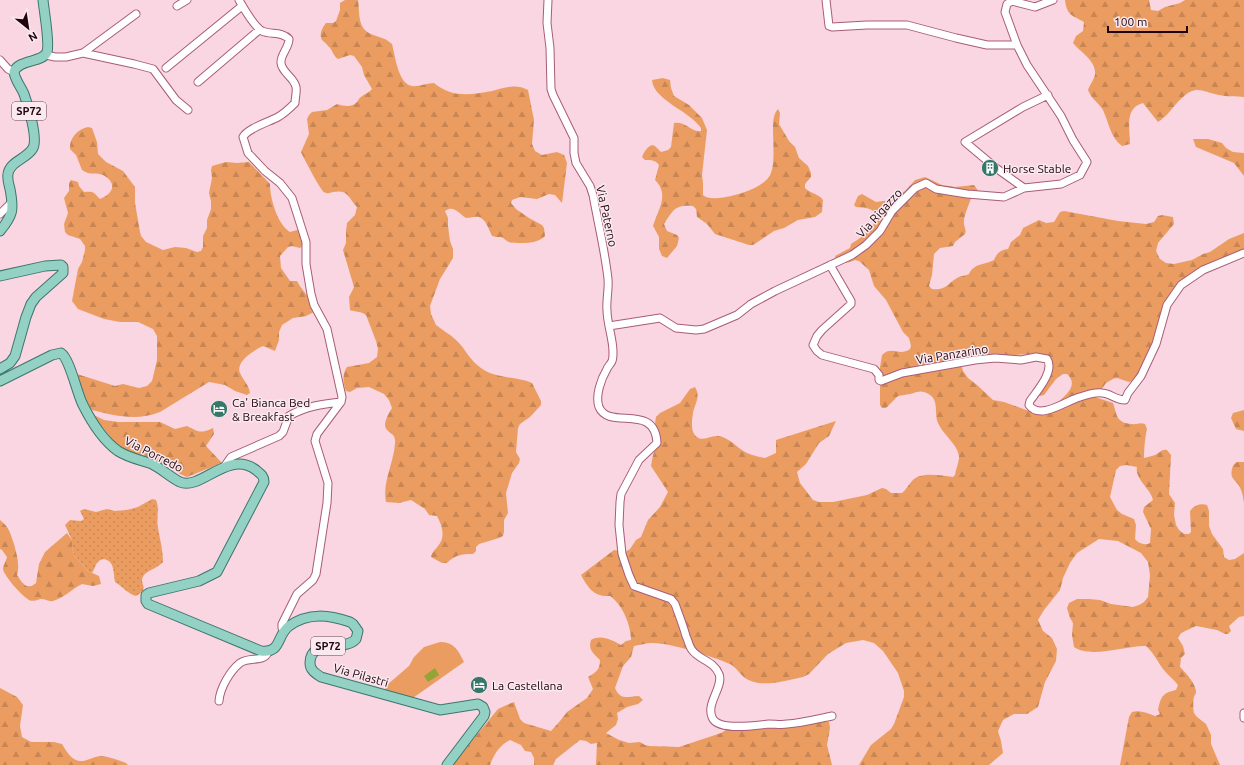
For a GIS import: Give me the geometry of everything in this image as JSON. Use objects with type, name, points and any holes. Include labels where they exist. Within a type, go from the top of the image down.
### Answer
[{"type":"main road","points":[[14,72],[17,67],[46,55],[48,52],[43,0]]},
{"type":"main road","name":"SP72","points":[[0,231],[10,218],[13,209],[8,174],[13,165],[30,152],[33,148],[34,141],[27,103],[14,72]]},
{"type":"main road","points":[[0,276],[51,265],[61,265],[64,270],[64,273],[36,297],[31,304],[23,324],[15,356],[10,363],[0,369]]},
{"type":"main road","name":"Via Porredo","points":[[0,381],[52,355],[61,353],[66,358],[77,390],[88,415],[99,430],[118,450],[130,457],[152,464],[183,483],[192,482],[224,467],[239,463],[251,466],[261,473],[264,482],[220,568],[213,575],[199,581],[155,591],[146,595],[145,597],[148,604],[261,651],[268,652]]},
{"type":"main road","name":"Via Pilastri","points":[[268,652],[274,649],[285,631],[294,624],[317,616],[330,616],[350,622],[358,631],[356,639],[349,644],[326,646],[316,650],[310,661],[310,666],[316,674],[321,677],[440,710],[478,704],[483,706],[485,712],[480,722],[447,765]]},
{"type":"street","points":[[177,6],[186,0]]},
{"type":"street","name":"Via Paterno","points":[[548,0],[547,23],[550,48],[551,89],[574,138],[574,154],[576,163],[590,186],[593,195],[608,281],[607,311],[613,347],[612,361],[600,384],[598,398],[600,408],[602,412],[615,419],[639,419],[647,423],[653,429],[657,438],[657,443],[639,460],[621,494],[619,525],[622,554],[629,575],[634,586],[672,599],[690,648],[696,655],[710,663],[719,674],[720,679],[710,710],[711,717],[716,722],[736,727],[771,724],[787,725],[832,716]]},
{"type":"street","points":[[826,0],[827,19],[829,26],[832,27],[907,25],[987,45],[1017,46]]},
{"type":"street","name":"Via Rigazzo","points":[[609,326],[660,318],[676,328],[696,330],[704,329],[737,315],[751,304],[775,291],[852,255],[866,245],[880,231],[892,211],[915,188],[926,183],[936,189],[967,194],[1002,197],[1024,188],[1061,184],[1080,175],[1087,162],[1073,140],[1067,126],[1017,46],[1005,12],[1007,4],[1012,1],[1035,6],[1053,0]]},
{"type":"street","points":[[166,68],[240,3],[259,30],[284,35],[289,39],[289,43],[281,61],[282,69],[289,75],[296,86],[295,103],[278,117],[244,134],[243,137],[248,153],[280,183],[292,198],[306,242],[306,264],[311,294],[314,305],[327,329],[342,397],[341,402],[316,434],[315,441],[328,483],[327,503],[316,574],[313,580],[297,594],[282,624],[282,628],[285,631]]},
{"type":"street","points":[[46,55],[66,57],[83,53],[136,14]]},
{"type":"street","points":[[198,82],[259,30]]},
{"type":"street","points":[[83,53],[134,64],[153,70],[173,97],[188,110]]},
{"type":"street","points":[[0,60],[8,69],[14,72]]},
{"type":"street","points":[[1024,188],[996,168],[965,142],[1023,107],[1048,95]]},
{"type":"street","points":[[0,214],[12,202]]},
{"type":"street","name":"Via Panzarino","points":[[830,265],[851,301],[851,304],[817,336],[813,345],[822,355],[874,369],[879,375],[879,380],[881,381],[902,373],[975,360],[995,358],[1021,360],[1036,357],[1047,359],[1050,364],[1048,373],[1029,405],[1036,411],[1057,408],[1079,397],[1100,393],[1119,400],[1125,400],[1141,376],[1156,344],[1167,305],[1181,286],[1203,270],[1244,253]]},
{"type":"street","points":[[224,467],[231,457],[280,436],[289,416],[296,412],[316,405],[341,402]]},
{"type":"street","points":[[219,701],[220,694],[229,677],[241,662],[250,659],[263,658],[268,652]]},
{"type":"street","points":[[1244,713],[1244,718]]},
{"type":"green space","points":[[345,0],[358,0],[360,20],[363,28],[371,34],[392,44],[400,75],[407,84],[414,86],[434,83],[448,91],[462,94],[476,94],[514,86],[528,90],[534,120],[532,144],[535,151],[542,155],[557,152],[564,155],[567,163],[562,203],[555,195],[549,194],[537,199],[520,197],[512,200],[511,203],[516,209],[542,225],[544,228],[545,236],[538,241],[523,243],[509,242],[501,237],[492,236],[484,220],[479,217],[466,218],[453,209],[448,209],[445,211],[448,218],[453,258],[440,279],[430,306],[431,314],[436,325],[456,340],[473,362],[487,372],[532,383],[541,401],[541,405],[530,417],[520,424],[518,428],[516,452],[520,459],[512,473],[506,493],[508,513],[504,520],[503,536],[479,544],[473,554],[458,556],[447,563],[442,563],[431,557],[443,535],[442,527],[437,516],[429,515],[425,509],[411,500],[399,503],[386,502],[385,495],[387,480],[393,458],[395,443],[395,438],[386,428],[385,423],[392,408],[389,400],[384,394],[369,387],[357,388],[350,392],[346,391],[344,385],[344,373],[347,367],[369,363],[377,357],[378,349],[366,315],[350,310],[349,297],[354,287],[343,250],[346,243],[347,223],[355,215],[357,207],[345,193],[338,191],[328,193],[324,192],[308,167],[301,152],[309,134],[307,119],[312,112],[327,110],[337,104],[350,106],[372,89],[364,75],[362,67],[354,56],[350,55],[338,59],[321,37],[322,30],[326,23],[333,23],[336,21],[340,10],[340,3]]},
{"type":"green space","points":[[1065,0],[1149,0],[1151,10],[1158,11],[1185,0],[1244,0],[1244,97],[1222,96],[1200,90],[1191,91],[1158,122],[1143,103],[1133,109],[1129,120],[1130,144],[1122,146],[1112,134],[1103,110],[1088,90],[1095,75],[1095,70],[1091,61],[1073,43],[1076,36],[1083,31],[1084,22],[1069,12]]},
{"type":"green space","points":[[663,78],[670,80],[674,96],[689,105],[702,118],[707,130],[702,175],[703,195],[705,197],[726,197],[752,190],[768,178],[771,173],[773,163],[773,127],[775,113],[778,109],[780,113],[779,124],[789,141],[795,147],[799,158],[808,166],[811,173],[811,177],[805,184],[805,188],[823,200],[822,212],[815,217],[798,220],[784,228],[774,231],[753,245],[749,245],[715,234],[707,224],[697,217],[696,209],[693,206],[678,207],[672,212],[664,224],[667,231],[677,235],[679,238],[677,246],[667,258],[662,256],[659,249],[659,237],[653,226],[662,202],[662,191],[655,180],[659,165],[655,161],[645,160],[642,157],[646,150],[652,145],[661,152],[668,150],[671,147],[674,123],[682,124],[701,131],[701,128],[696,122],[659,94],[654,87],[652,80]]},
{"type":"green space","points":[[84,128],[92,128],[97,142],[98,154],[106,162],[123,171],[135,187],[135,203],[140,232],[141,236],[146,242],[163,250],[175,247],[186,248],[197,252],[201,251],[203,247],[203,236],[207,228],[207,220],[211,209],[209,193],[212,178],[212,166],[226,162],[249,162],[270,184],[271,196],[281,223],[290,232],[297,230],[301,231],[303,246],[300,248],[292,246],[288,247],[280,256],[281,268],[290,281],[297,281],[310,299],[314,312],[306,316],[293,318],[282,325],[275,351],[263,346],[246,357],[239,369],[250,393],[247,395],[235,391],[225,385],[209,382],[160,412],[152,415],[135,417],[117,416],[92,410],[89,407],[77,374],[115,386],[123,384],[139,388],[147,386],[152,381],[157,360],[157,336],[153,329],[138,322],[120,322],[104,319],[78,309],[72,301],[78,269],[82,262],[85,246],[80,239],[68,235],[65,232],[64,224],[68,213],[64,198],[69,191],[69,183],[71,180],[78,182],[79,186],[84,192],[93,192],[100,199],[108,194],[112,188],[111,181],[103,175],[88,173],[82,170],[76,155],[70,149],[71,141],[75,135]]},
{"type":"green space","points":[[1193,139],[1208,139],[1222,143],[1226,148],[1233,152],[1244,153],[1244,176],[1234,163],[1196,147]]},
{"type":"green space","points":[[925,177],[942,185],[955,187],[974,185],[979,192],[972,196],[964,218],[965,234],[955,242],[953,246],[940,248],[934,254],[932,275],[929,286],[932,289],[943,288],[958,277],[969,274],[971,270],[977,266],[991,262],[999,252],[1008,249],[1011,242],[1020,235],[1023,228],[1039,220],[1046,223],[1054,222],[1060,212],[1064,211],[1118,221],[1146,224],[1154,222],[1158,216],[1162,215],[1173,217],[1174,224],[1158,243],[1156,251],[1160,259],[1166,263],[1174,264],[1192,260],[1210,252],[1229,239],[1244,233],[1244,250],[1218,259],[1197,270],[1182,281],[1169,295],[1145,364],[1133,381],[1129,382],[1117,378],[1113,379],[1106,383],[1101,390],[1057,403],[1070,390],[1072,382],[1067,374],[1063,374],[1056,379],[1044,395],[1040,396],[1037,394],[1049,378],[1052,369],[1050,359],[1045,355],[986,354],[966,357],[960,360],[963,371],[968,378],[993,400],[1004,402],[1040,414],[1060,410],[1072,403],[1095,397],[1113,403],[1118,418],[1123,422],[1145,424],[1147,429],[1144,458],[1165,450],[1167,450],[1171,455],[1169,494],[1175,503],[1174,515],[1176,525],[1179,530],[1184,534],[1189,534],[1191,532],[1190,511],[1198,505],[1207,505],[1209,511],[1209,526],[1212,534],[1223,549],[1224,557],[1229,560],[1235,559],[1244,553],[1244,616],[1239,617],[1229,626],[1231,631],[1228,634],[1217,630],[1196,626],[1181,633],[1178,638],[1183,646],[1185,654],[1181,658],[1180,667],[1192,681],[1196,691],[1193,700],[1194,713],[1206,724],[1211,735],[1211,744],[1220,765],[1120,765],[1129,717],[1132,712],[1147,713],[1155,716],[1160,714],[1158,710],[1161,699],[1165,694],[1176,690],[1178,685],[1163,669],[1146,646],[1099,652],[1090,652],[1074,647],[1072,635],[1073,623],[1067,608],[1069,603],[1077,599],[1089,599],[1133,607],[1144,602],[1148,597],[1150,575],[1148,562],[1141,553],[1118,541],[1099,539],[1077,553],[1070,563],[1063,578],[1060,590],[1038,620],[1043,631],[1052,638],[1057,649],[1056,661],[1045,682],[1038,707],[1027,714],[1014,714],[1003,720],[998,731],[1003,753],[989,765],[859,765],[871,745],[891,729],[904,697],[904,691],[898,673],[883,651],[874,643],[863,640],[846,643],[828,654],[809,674],[803,677],[770,683],[757,683],[748,680],[730,664],[691,650],[659,643],[634,646],[631,657],[623,666],[615,688],[619,694],[624,697],[639,696],[643,700],[638,704],[627,707],[617,713],[618,719],[616,725],[606,733],[619,740],[629,743],[640,742],[650,746],[679,747],[726,730],[789,728],[823,721],[829,722],[830,728],[827,745],[832,765],[596,765],[597,743],[591,744],[580,740],[556,759],[553,765],[534,765],[534,758],[531,752],[525,751],[521,745],[510,740],[503,744],[498,750],[490,765],[452,765],[498,709],[514,702],[520,719],[524,723],[551,731],[567,712],[587,698],[593,689],[588,677],[597,670],[600,660],[591,649],[591,640],[595,638],[603,638],[621,645],[626,641],[631,640],[628,622],[619,605],[610,596],[600,595],[592,591],[581,575],[614,550],[625,552],[630,549],[636,540],[641,537],[648,520],[660,507],[668,492],[651,466],[653,455],[659,440],[659,434],[655,423],[656,417],[660,413],[680,403],[690,389],[695,387],[698,394],[692,422],[693,432],[697,437],[704,439],[715,436],[722,437],[729,440],[747,453],[760,457],[765,458],[776,453],[776,440],[836,421],[829,436],[819,443],[806,464],[797,472],[800,483],[813,500],[819,502],[833,502],[867,495],[882,488],[891,493],[902,493],[912,481],[921,476],[931,475],[953,477],[955,475],[959,459],[958,452],[938,423],[935,404],[930,395],[920,392],[898,396],[886,408],[882,408],[880,405],[880,367],[882,355],[889,351],[902,352],[910,349],[911,346],[909,338],[903,332],[886,300],[874,286],[869,270],[859,261],[855,260],[847,263],[841,263],[836,260],[835,256],[850,248],[851,244],[867,232],[874,225],[876,220],[877,216],[873,211],[868,208],[856,207],[854,205],[858,196],[862,194],[876,202],[891,200],[905,191],[915,180]],"holes":[[[1126,465],[1137,467],[1138,475],[1152,496],[1153,500],[1144,507],[1143,512],[1151,529],[1150,543],[1146,544],[1140,543],[1135,539],[1136,525],[1134,519],[1117,510],[1110,497],[1116,470],[1120,466]]]},
{"type":"green space","points":[[1244,410],[1244,431],[1236,429],[1231,418],[1233,413]]},
{"type":"green space","points":[[92,414],[104,420],[118,422],[160,422],[175,429],[187,426],[202,432],[213,428],[214,434],[206,446],[222,463],[187,477],[168,466],[130,453],[117,445]]},
{"type":"green space","points":[[1237,462],[1244,462],[1244,503],[1240,487],[1231,473],[1234,464]]},
{"type":"green space","points":[[152,499],[156,500],[157,503],[163,562],[144,575],[142,581],[144,588],[141,593],[136,596],[130,594],[115,582],[113,567],[108,560],[101,560],[92,573],[88,571],[74,555],[72,540],[65,525],[70,520],[81,521],[84,519],[80,511],[84,509],[96,512],[107,509],[115,511],[127,510],[138,507]]},
{"type":"green space","points":[[0,520],[8,528],[18,560],[17,575],[25,585],[30,586],[36,583],[39,564],[45,552],[67,533],[72,540],[74,555],[88,571],[99,576],[101,584],[93,586],[82,584],[61,598],[53,601],[41,599],[33,601],[29,600],[14,586],[4,572],[3,568],[7,557],[0,549]]},
{"type":"green space","points":[[440,642],[449,643],[452,645],[458,651],[464,662],[410,700],[384,692],[387,685],[409,666],[414,657],[424,647]]},
{"type":"green space","points":[[0,688],[17,697],[23,705],[20,726],[22,737],[31,742],[54,742],[62,744],[70,756],[79,761],[101,756],[126,763],[128,765],[0,765]]},
{"type":"shaded area","points":[[435,668],[439,675],[428,682],[424,676]]},
{"type":"place","name":"Horse Stable","points":[[990,168]]},
{"type":"place","name":"Ca' Bianca Bed & Breakfast","points":[[219,409]]},
{"type":"place","name":"La Castellana","points":[[479,685]]}]
